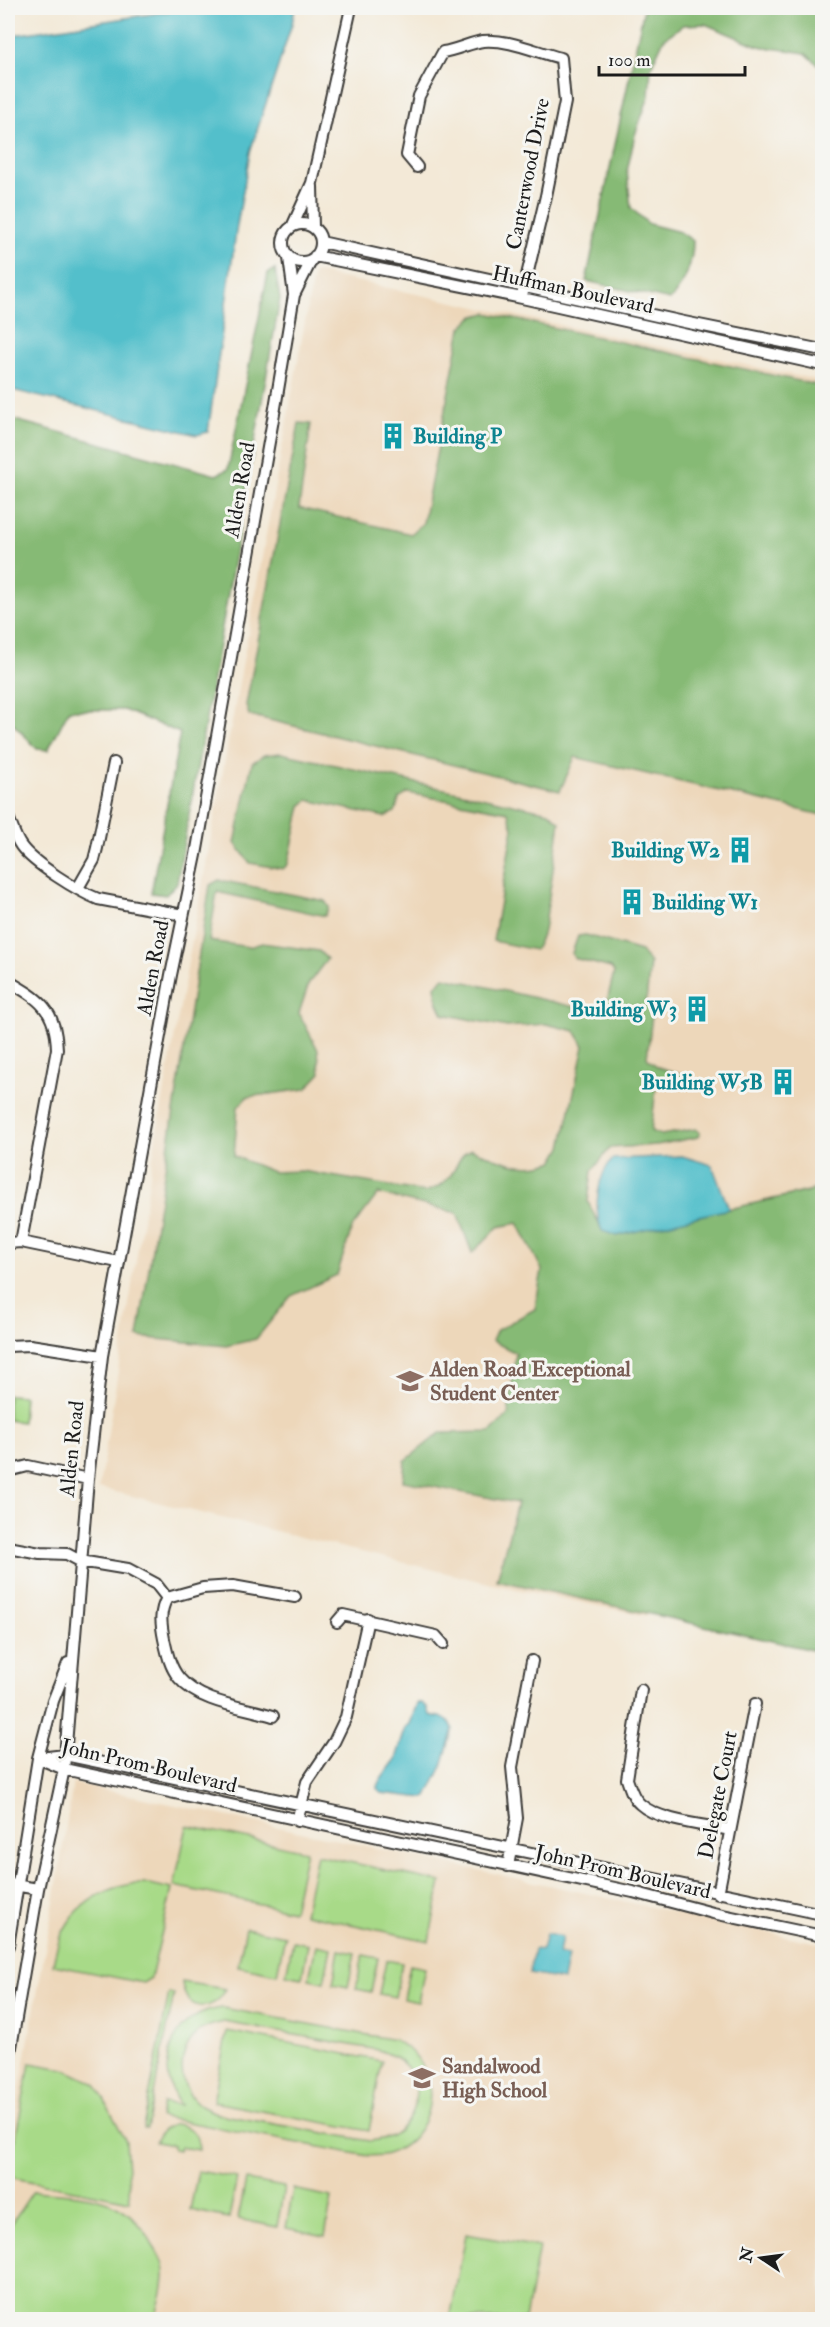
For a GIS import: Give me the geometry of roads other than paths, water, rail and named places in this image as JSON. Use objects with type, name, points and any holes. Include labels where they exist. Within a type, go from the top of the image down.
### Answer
[{"type":"street","points":[[292,226],[312,183],[351,8]]},
{"type":"street","name":"Canterwood Drive","points":[[417,166],[407,155],[419,96],[443,52],[480,42],[502,41],[561,57],[565,102],[522,298]]},
{"type":"street","points":[[312,183],[313,227]]},
{"type":"street","points":[[299,224],[313,227],[319,232],[321,242],[313,258],[301,262],[289,258],[283,245],[286,231],[299,224]]},
{"type":"street","name":"Huffman Boulevard","points":[[321,242],[822,350]]},
{"type":"street","name":"Alden Road","points":[[289,258],[294,295]]},
{"type":"street","name":"Huffman Boulevard","points":[[313,258],[522,298],[822,365]]},
{"type":"street","name":"Alden Road","points":[[8,2065],[38,1889],[64,1769],[80,1561],[102,1356],[196,855],[294,295],[313,258]]},
{"type":"street","points":[[78,888],[98,848],[114,763]]},
{"type":"street","points":[[8,817],[23,849],[45,868],[78,888],[98,899],[183,915]]},
{"type":"street","points":[[8,981],[35,997],[53,1020],[57,1033],[57,1049],[21,1242]]},
{"type":"street","points":[[8,1243],[21,1242],[118,1262]]},
{"type":"street","points":[[8,1346],[30,1346],[102,1356]]},
{"type":"street","points":[[8,1471],[28,1466],[88,1479]]},
{"type":"street","points":[[8,1547],[40,1553],[68,1554],[80,1561],[128,1569],[156,1584],[167,1599]]},
{"type":"street","points":[[167,1599],[202,1588],[233,1586],[295,1597]]},
{"type":"street","points":[[167,1599],[160,1616],[172,1667],[178,1677],[198,1693],[273,1716]]},
{"type":"street","points":[[337,1622],[343,1615],[368,1619],[436,1636],[443,1644]]},
{"type":"street","points":[[297,1821],[311,1774],[334,1742],[346,1717],[368,1619]]},
{"type":"street","name":"Alden Road","points":[[8,1946],[13,1885],[38,1758],[53,1701],[73,1651]]},
{"type":"street","points":[[508,1866],[517,1818],[512,1767],[532,1661]]},
{"type":"street","points":[[641,1690],[627,1779],[631,1792],[638,1803],[648,1811],[730,1830]]},
{"type":"street","name":"Delegate Court","points":[[718,1894],[755,1704]]},
{"type":"street","name":"John Prom Boulevard","points":[[38,1758],[65,1755],[718,1894],[822,1914]]},
{"type":"street","name":"John Prom Boulevard","points":[[38,1758],[64,1769],[633,1892],[822,1936]]},
{"type":"street","points":[[13,1885],[38,1889]]},
{"type":"street","points":[[747,1920],[753,1909],[764,1902]]},
{"type":"water","points":[[191,8],[295,8],[292,24],[250,152],[237,225],[208,432],[197,435],[8,389],[8,36]]},
{"type":"water","points":[[682,1156],[712,1165],[729,1209],[617,1236],[602,1231],[598,1213],[598,1193],[603,1174],[613,1159]]},
{"type":"water","points":[[417,1703],[422,1703],[427,1707],[430,1715],[445,1719],[452,1725],[453,1729],[442,1766],[427,1797],[381,1793],[378,1788],[379,1782],[396,1759],[406,1727],[410,1724]]},
{"type":"water","points":[[546,1934],[562,1937],[559,1953],[568,1955],[563,1980],[529,1974],[534,1949],[542,1950]]},
{"type":"place","name":"Building P","points":[[393,436]]},
{"type":"place","name":"Building W2","points":[[740,850]]},
{"type":"place","name":"Building W1","points":[[632,902]]},
{"type":"place","name":"Building W3","points":[[697,1009]]},
{"type":"place","name":"Building W5B","points":[[783,1082]]},
{"type":"place","name":"Alden Road Exceptional Student Center","points":[[410,1381]]},
{"type":"place","name":"Sandalwood High School","points":[[422,2078]]}]
